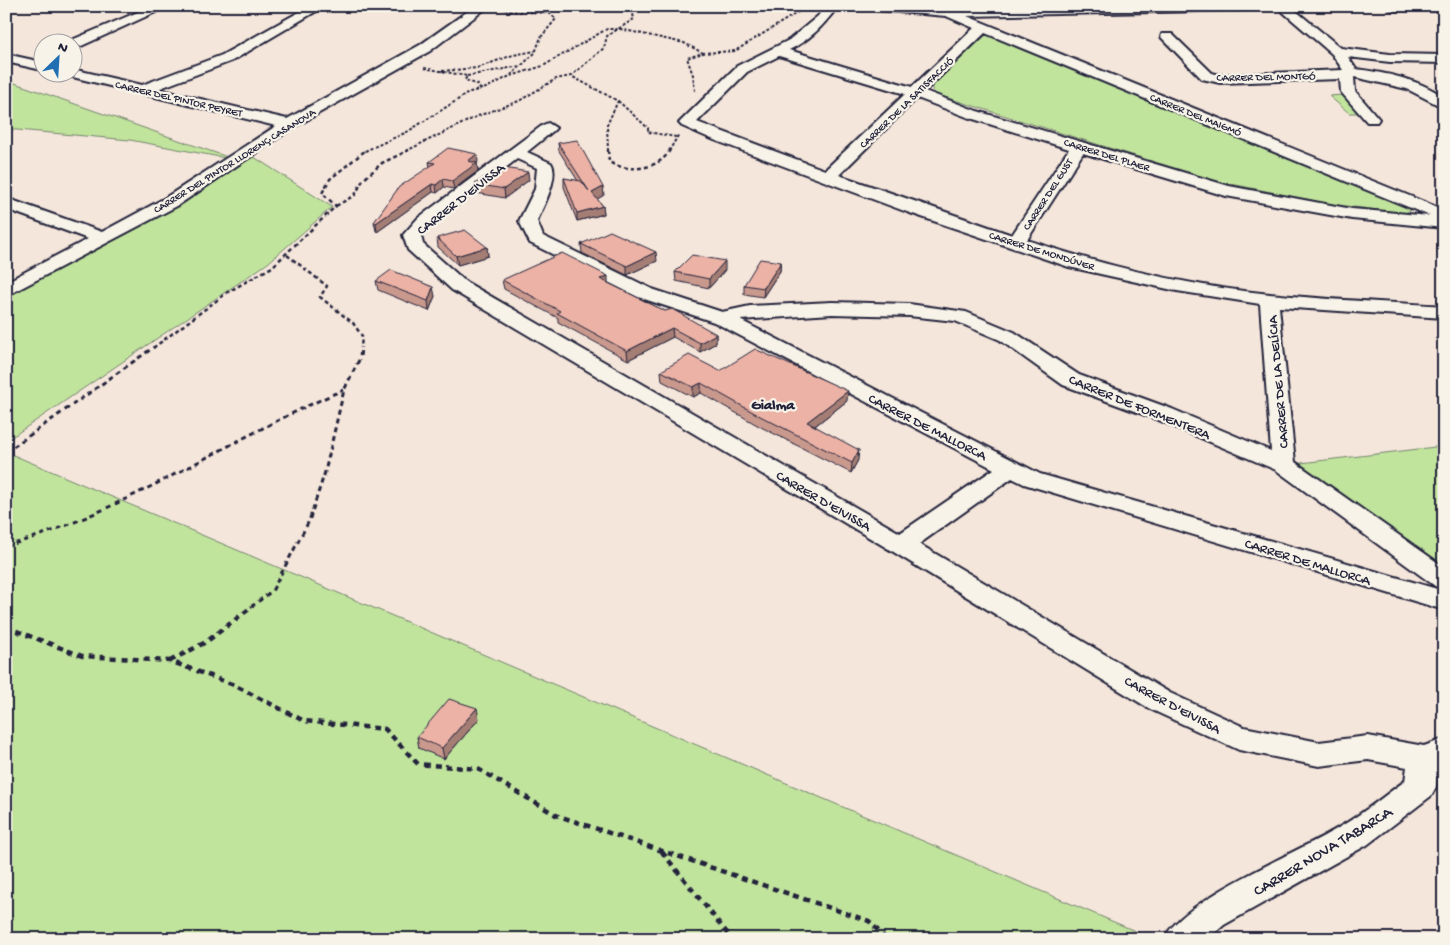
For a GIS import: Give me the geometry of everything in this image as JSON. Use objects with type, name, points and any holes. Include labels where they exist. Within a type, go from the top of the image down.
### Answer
[{"type":"street","points":[[82,41],[162,6]]},
{"type":"street","points":[[142,90],[227,58],[319,6]]},
{"type":"street","name":"CARRER DEL PINTOR LLORENÇ CASANOVA","points":[[6,290],[171,202],[289,124],[425,48],[483,6]]},
{"type":"street","points":[[682,130],[702,107],[742,69],[794,44],[822,19],[832,6]]},
{"type":"street","points":[[876,6],[943,9],[1251,6]]},
{"type":"street","points":[[1282,6],[1337,51],[1351,72],[1406,84],[1430,93],[1444,104]]},
{"type":"street","points":[[1392,6],[1444,6]]},
{"type":"street","name":"CARRER DEL MAIGMÓ","points":[[943,9],[1443,224]]},
{"type":"street","name":"CARRER DE LA SATISFACCIÓ","points":[[829,176],[983,27]]},
{"type":"street","name":"CARRER DEL MONTGÓ","points":[[1167,37],[1207,76],[1230,78],[1342,75],[1351,72]]},
{"type":"street","name":"CARRER DEL PLAER","points":[[777,51],[916,93],[972,114],[1226,191],[1352,214],[1443,224]]},
{"type":"street","points":[[1337,51],[1408,60],[1444,59]]},
{"type":"street","points":[[6,58],[32,64]]},
{"type":"street","points":[[24,62],[32,59]]},
{"type":"street","points":[[1351,72],[1347,77],[1348,92],[1372,119]]},
{"type":"street","name":"CARRER DEL PINTOR PEYRET","points":[[82,75],[289,124]]},
{"type":"street","name":"CARRER D'EIVISSA","points":[[548,128],[424,222],[412,235],[414,246],[459,286],[1160,701],[1239,738],[1319,754],[1368,748],[1434,755]]},
{"type":"street","name":"CARRER DE MONDÚVER","points":[[682,130],[719,137],[1076,263],[1177,285],[1269,300],[1444,312]]},
{"type":"street","name":"CARRER DEL GUST","points":[[1016,243],[1079,146]]},
{"type":"street","name":"CARRER DE MALLORCA","points":[[516,153],[545,166],[544,189],[528,221],[536,239],[645,294],[721,318],[1032,479],[1444,601]]},
{"type":"street","points":[[6,203],[103,238]]},
{"type":"street","name":"CARRER DE LA DELÍCIA","points":[[1269,300],[1284,465]]},
{"type":"street","name":"CARRER DE FORMENTERA","points":[[721,318],[750,312],[832,308],[909,310],[959,316],[1007,336],[1071,380],[1164,414],[1284,465],[1444,580]]},
{"type":"street","points":[[901,546],[1010,468]]},
{"type":"street","name":"CARRER NOVA TABARCA","points":[[1182,939],[1212,914],[1355,834],[1406,799],[1420,787],[1434,755]]},
{"type":"path","points":[[507,6],[505,9],[509,11],[549,12],[556,19],[540,37],[536,51],[510,76]]},
{"type":"path","points":[[549,12],[550,6]]},
{"type":"path","points":[[6,452],[190,322],[228,292],[272,267],[336,206],[355,195],[363,180],[382,163],[478,116],[519,100],[556,79],[571,76],[604,48],[607,36],[634,19],[632,9],[636,6]]},
{"type":"path","points":[[752,6],[795,13]]},
{"type":"path","points":[[702,107],[686,58],[703,52],[734,51],[808,6]]},
{"type":"path","points":[[336,206],[322,193],[330,179],[379,142],[407,132],[470,92],[480,90],[510,76],[543,66],[607,29],[620,29],[684,43],[703,52]]},
{"type":"path","points":[[442,71],[477,68],[513,54],[536,51]]},
{"type":"path","points":[[423,67],[467,76],[520,66]]},
{"type":"path","points":[[467,76],[465,80],[478,85],[480,90]]},
{"type":"path","points":[[571,76],[618,101],[648,128],[648,132],[682,130]]},
{"type":"path","points":[[618,101],[607,125],[609,162],[621,169],[646,167],[665,159],[682,130]]},
{"type":"path","points":[[170,661],[206,642],[272,591],[309,521],[325,472],[344,390],[360,358],[362,336],[353,323],[320,297],[327,286],[287,254]]},
{"type":"path","points":[[6,546],[39,537],[158,482],[310,404],[344,390]]},
{"type":"path","points":[[6,627],[82,656],[170,661],[234,685],[304,721],[385,729],[418,764],[478,769],[556,815],[869,921],[886,939]]},
{"type":"path","points":[[661,852],[732,939]]},
{"type":"green space","points":[[986,35],[996,35],[1147,100],[1414,208],[1405,213],[1336,205],[1216,181],[935,94],[931,87]]},
{"type":"green space","points":[[6,80],[236,160],[130,140],[6,129]]},
{"type":"green space","points":[[1343,95],[1364,113],[1349,113],[1329,96]]},
{"type":"green space","points":[[254,157],[332,207],[268,263],[6,441],[6,294]]},
{"type":"green space","points":[[1444,446],[1444,580],[1284,465]]},
{"type":"green space","points":[[6,452],[1154,939],[6,939]]},
{"type":"building","points":[[577,140],[603,187],[592,193],[603,206],[577,213],[564,178],[581,181],[589,191],[558,143]]},
{"type":"building","points":[[448,148],[477,154],[468,161],[477,163],[452,181],[443,179],[436,185],[432,184],[376,223],[374,222],[399,187],[435,163],[429,162]]},
{"type":"building","points":[[498,167],[528,172],[504,189],[475,184]]},
{"type":"building","points":[[465,230],[487,247],[456,256],[437,238]]},
{"type":"building","points":[[610,231],[656,252],[627,266],[581,244]]},
{"type":"building","points":[[562,253],[608,276],[600,279],[665,311],[672,309],[716,334],[700,343],[672,328],[627,351],[557,313],[560,311],[502,280]]},
{"type":"building","points":[[692,255],[725,261],[709,279],[675,272]]},
{"type":"building","points":[[760,259],[781,262],[764,288],[744,285]]},
{"type":"building","points":[[391,270],[433,287],[428,301],[376,281]]},
{"type":"building","points":[[755,349],[848,391],[807,422],[859,450],[852,463],[760,416],[701,383],[693,387],[661,371],[689,355],[720,371]]},
{"type":"building","points":[[449,699],[477,708],[442,748],[417,737]]},
{"type":"district","name":"Gialma","points":[[773,404]]}]
